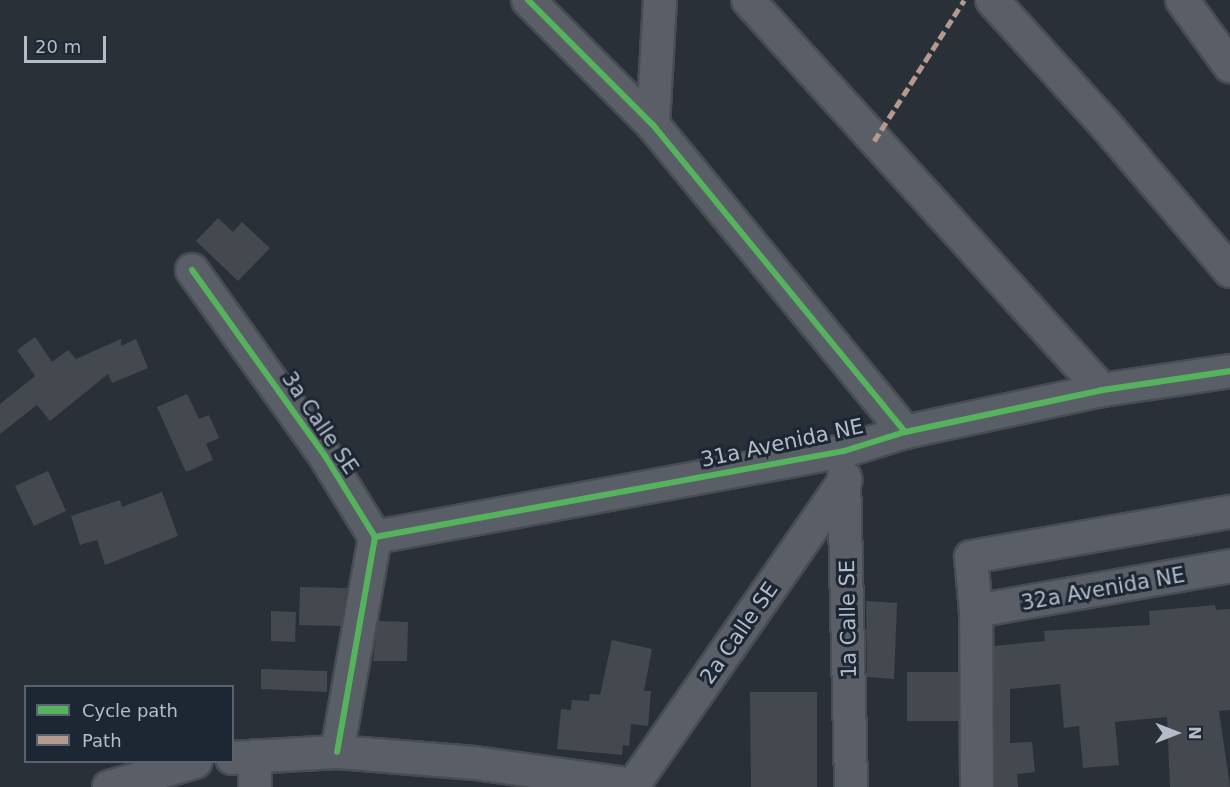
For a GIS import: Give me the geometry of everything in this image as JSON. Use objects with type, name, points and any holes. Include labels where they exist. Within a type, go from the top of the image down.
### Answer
[{"type":"street","points":[[528,0],[653,125],[905,432]]},
{"type":"street","points":[[653,125],[660,0]]},
{"type":"street","points":[[748,0],[1102,390]]},
{"type":"street","points":[[992,0],[1105,124],[1230,271]]},
{"type":"street","points":[[1182,0],[1230,66]]},
{"type":"street","name":"3a Calle SE","points":[[192,270],[325,456],[375,537]]},
{"type":"street","name":"31a Avenida NE","points":[[375,537],[844,465],[905,432],[1102,390],[1230,371]]},
{"type":"street","name":"2a Calle SE","points":[[633,786],[844,465]]},
{"type":"street","name":"1a Calle SE","points":[[844,465],[851,787]]},
{"type":"street","points":[[977,787],[976,611],[971,557],[1230,512]]},
{"type":"street","points":[[337,752],[375,537]]},
{"type":"street","name":"32a Avenida NE","points":[[976,611],[1230,566]]},
{"type":"street","points":[[255,787],[244,757],[337,752],[476,763],[633,786]]},
{"type":"street","points":[[109,787],[192,763]]},
{"type":"building","points":[[218,218],[233,232],[242,222],[270,248],[238,281],[196,241]]},
{"type":"building","points":[[35,337],[52,362],[68,350],[76,359],[121,339],[121,346],[136,339],[148,368],[112,383],[108,374],[50,421],[37,405],[0,434],[0,404],[35,376],[17,350]]},
{"type":"building","points":[[187,394],[199,419],[209,415],[219,438],[206,444],[213,460],[186,472],[157,407]]},
{"type":"building","points":[[48,471],[66,511],[34,526],[15,486]]},
{"type":"building","points":[[162,492],[178,536],[105,565],[97,540],[80,545],[71,516],[120,500],[122,507]]},
{"type":"building","points":[[300,587],[347,588],[341,626],[299,625]]},
{"type":"building","points":[[866,601],[897,603],[894,679],[867,677]]},
{"type":"building","points":[[1215,605],[1216,610],[1230,609],[1230,710],[1219,711],[1230,787],[1170,787],[1167,717],[1115,722],[1119,765],[1083,768],[1079,726],[1064,728],[1060,684],[1010,689],[1010,743],[1032,742],[1035,772],[1017,774],[1018,787],[995,787],[994,646],[1045,641],[1044,631],[1150,625],[1149,611]]},
{"type":"building","points":[[271,611],[296,612],[295,642],[271,641]]},
{"type":"building","points":[[378,621],[408,622],[407,661],[373,661]]},
{"type":"building","points":[[612,640],[652,649],[644,691],[651,691],[648,726],[631,724],[629,746],[623,745],[622,755],[557,749],[561,709],[571,710],[572,700],[589,701],[590,694],[600,695]]},
{"type":"building","points":[[261,669],[327,671],[327,692],[261,689]]},
{"type":"building","points":[[907,672],[958,672],[959,721],[907,721]]},
{"type":"building","points":[[750,692],[817,692],[817,787],[751,787]]},
{"type":"marked path","points":[[874,141],[964,0]]},
{"type":"cycle path","points":[[528,0],[653,125],[905,432]]},
{"type":"cycle path","points":[[192,270],[325,456],[375,537],[337,752]]},
{"type":"cycle path","points":[[375,537],[844,451],[905,432],[1102,390],[1230,371]]}]
